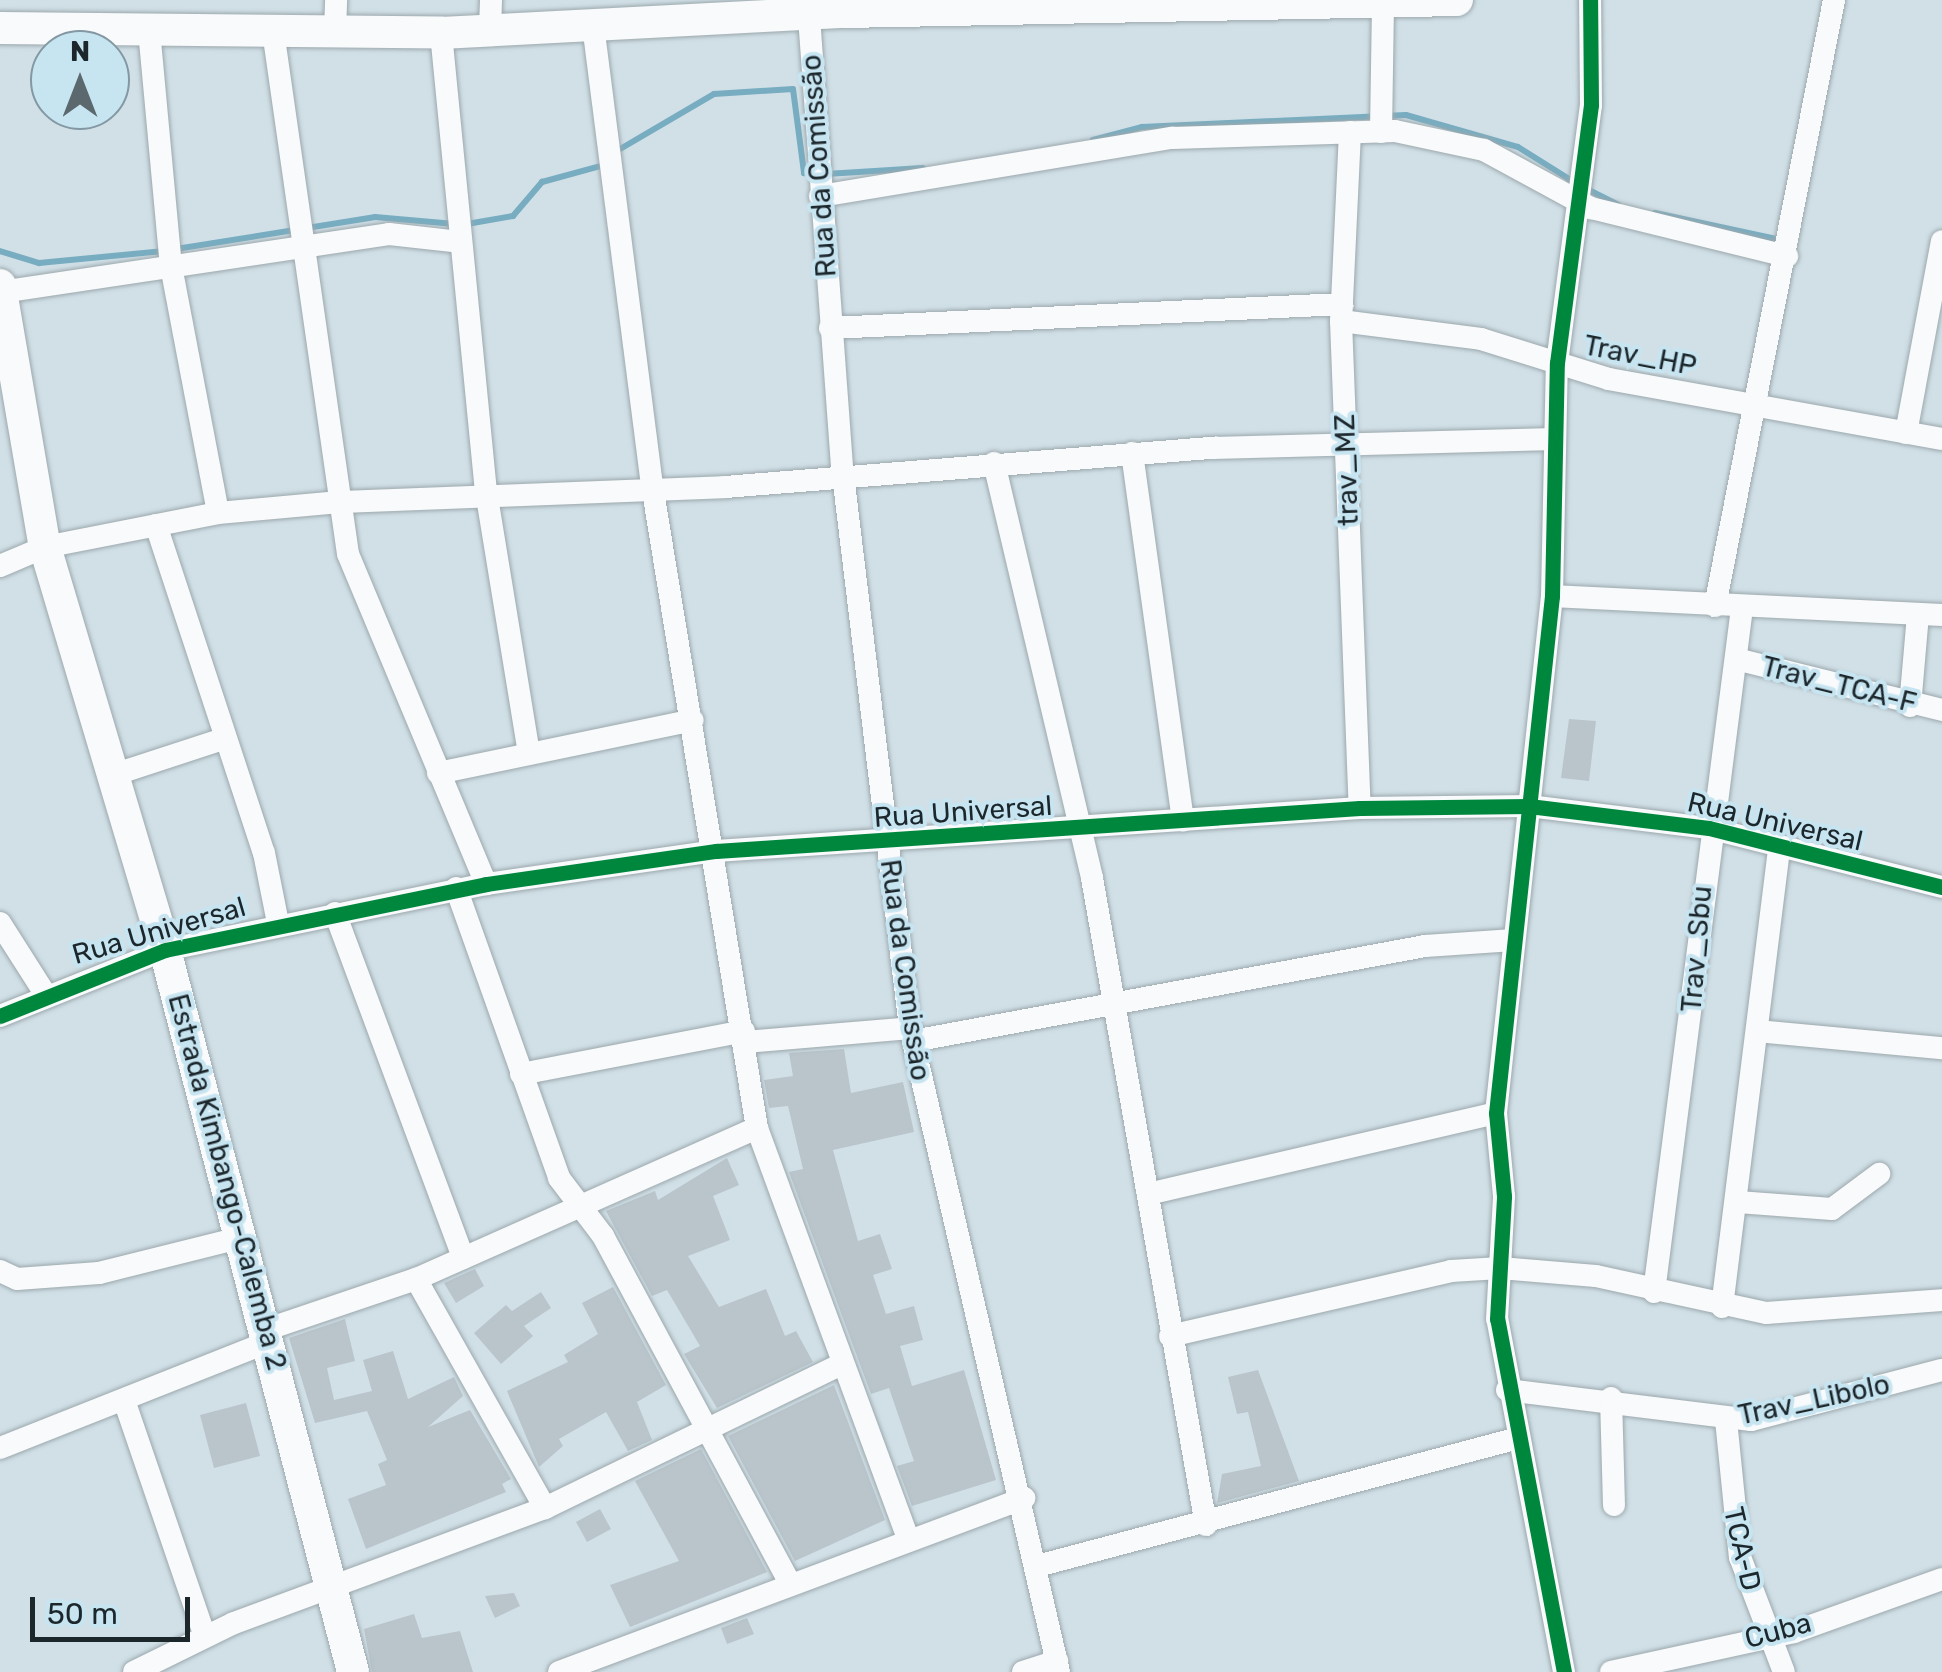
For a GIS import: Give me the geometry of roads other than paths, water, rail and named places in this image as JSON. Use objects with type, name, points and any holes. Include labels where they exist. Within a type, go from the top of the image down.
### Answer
[{"type":"street","points":[[1564,1672],[1507,1390],[1496,1113],[1552,596],[1553,439],[1558,364],[1581,202],[1590,0]]},
{"type":"street","points":[[1715,606],[1787,256],[1834,0]]},
{"type":"street","points":[[0,28],[273,31],[336,16],[442,33],[491,14],[593,25],[700,10],[808,16],[844,6],[1437,1]]},
{"type":"street","points":[[1382,132],[1383,4]]},
{"type":"street","name":"Rua da Comissão","points":[[808,16],[843,475],[912,1035],[958,1264],[1025,1498],[1058,1667]]},
{"type":"street","points":[[593,25],[652,485],[716,851],[757,1128],[908,1539]]},
{"type":"street","points":[[150,30],[171,266],[218,513]]},
{"type":"street","points":[[273,31],[340,502],[358,592],[486,884]]},
{"type":"street","points":[[442,33],[486,491],[529,754]]},
{"type":"street","name":"trav_MZ","points":[[1350,132],[1341,312],[1360,808]]},
{"type":"street","points":[[820,196],[1172,138],[1382,132],[1484,150],[1581,202],[1787,256]]},
{"type":"street","points":[[1,288],[389,234],[460,242]]},
{"type":"street","points":[[1906,433],[1942,241]]},
{"type":"street","name":"Estrada Kimbango-Calemba 2","points":[[1,288],[45,548],[116,774],[165,950],[336,1589],[352,1672]]},
{"type":"street","name":"Trav_HP","points":[[830,328],[1341,312],[1481,338],[1558,364],[1942,439]]},
{"type":"street","points":[[0,566],[45,548],[218,513],[340,502],[486,491],[843,475],[1132,454],[1553,439]]},
{"type":"street","points":[[1132,454],[1183,820]]},
{"type":"street","points":[[994,463],[1079,829],[1206,1525]]},
{"type":"street","points":[[156,525],[223,739],[264,853],[278,922]]},
{"type":"street","points":[[1552,596],[1930,615],[1910,706]]},
{"type":"street","name":"Trav_Sbu","points":[[1654,1292],[1709,828],[1742,608]]},
{"type":"street","name":"Trav_TCA-F","points":[[1736,659],[1910,706],[1942,710]]},
{"type":"street","points":[[438,773],[693,720]]},
{"type":"street","points":[[116,774],[223,739]]},
{"type":"street","name":"Rua Universal","points":[[0,1016],[44,992],[165,950],[278,922],[456,888],[716,851],[887,844],[1360,808],[1529,806],[1709,828],[1942,887]]},
{"type":"street","points":[[1722,1307],[1779,847]]},
{"type":"street","points":[[456,888],[558,1178],[581,1203],[790,1585]]},
{"type":"street","points":[[334,913],[463,1258]]},
{"type":"street","points":[[0,922],[44,992]]},
{"type":"street","points":[[522,1074],[744,1037],[912,1035],[1114,1010],[1425,946],[1514,940]]},
{"type":"street","points":[[1757,1032],[1942,1048]]},
{"type":"street","points":[[1148,1194],[1496,1113]]},
{"type":"street","points":[[0,1448],[416,1278],[757,1128]]},
{"type":"street","points":[[1738,1202],[1832,1209],[1879,1174]]},
{"type":"street","points":[[0,1270],[17,1278],[99,1273],[243,1238]]},
{"type":"street","points":[[1170,1336],[1450,1271],[1500,1268],[1654,1292],[1722,1307],[1809,1314],[1942,1300]]},
{"type":"street","points":[[416,1278],[545,1508]]},
{"type":"street","points":[[134,1672],[205,1637],[545,1508],[706,1426],[842,1364]]},
{"type":"street","name":"Trav_Libolo","points":[[1507,1390],[1612,1398],[1726,1420],[1942,1370]]},
{"type":"street","points":[[1612,1398],[1614,1505]]},
{"type":"street","points":[[124,1400],[205,1637]]},
{"type":"street","name":"TCA-D","points":[[1726,1420],[1734,1523],[1765,1637],[1784,1672]]},
{"type":"street","points":[[1040,1565],[1206,1525],[1389,1466],[1516,1439]]},
{"type":"street","points":[[559,1672],[1025,1498]]},
{"type":"street","name":"Cuba","points":[[1611,1672],[1765,1637],[1942,1578]]},
{"type":"street","points":[[1024,1672],[1058,1667]]},
{"type":"waterway","points":[[615,152],[714,94],[793,89],[804,173],[814,174]]},
{"type":"waterway","points":[[1093,140],[1142,127],[1406,115],[1518,147],[1574,182]]},
{"type":"waterway","points":[[467,224],[513,216],[542,182],[604,165]]},
{"type":"waterway","points":[[826,174],[923,168]]},
{"type":"waterway","points":[[1585,188],[1618,205]]},
{"type":"waterway","points":[[1655,213],[1776,239]]},
{"type":"waterway","points":[[176,249],[375,217],[455,224]]},
{"type":"waterway","points":[[0,251],[39,263],[164,251]]}]
